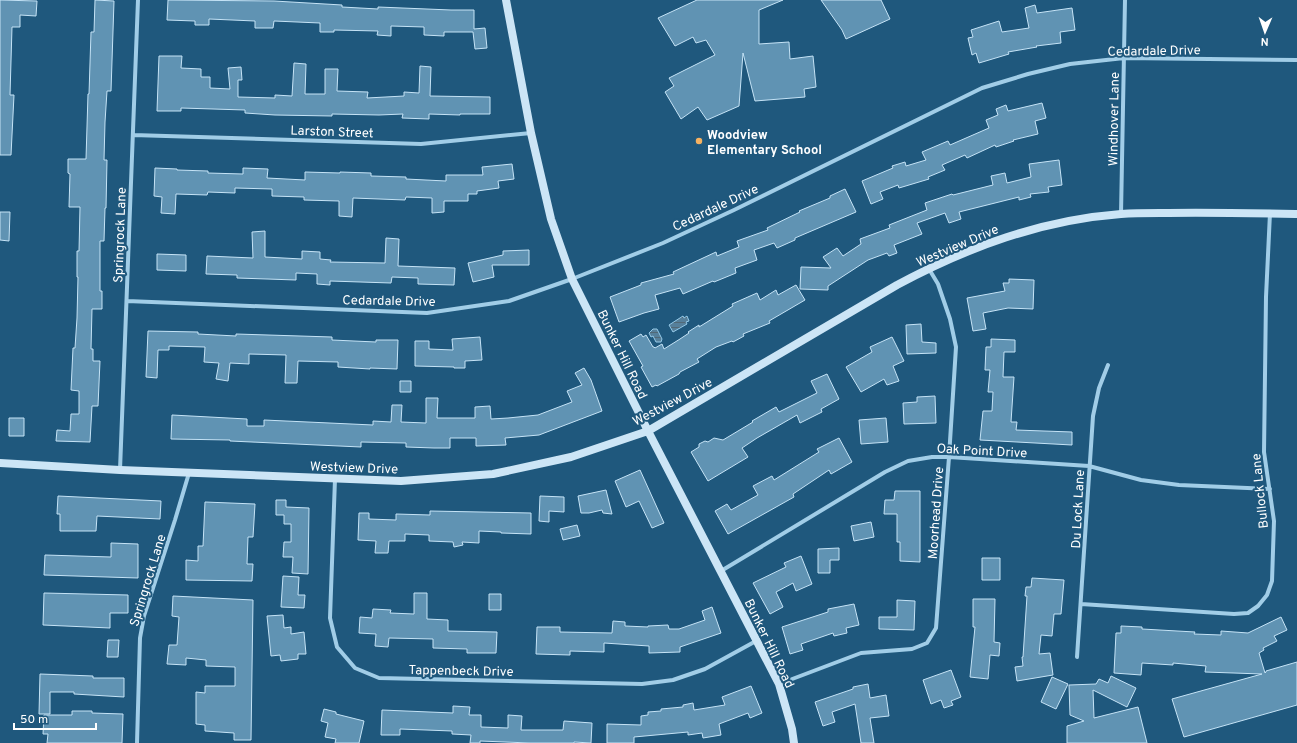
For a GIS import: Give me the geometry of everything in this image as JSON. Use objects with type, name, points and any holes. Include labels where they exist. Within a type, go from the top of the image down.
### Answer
[{"type":"main road","name":"Bunker Hill Road","points":[[506,0],[531,133],[551,219],[572,279],[648,431],[779,684],[792,729],[794,743]]},
{"type":"main road","name":"Westview Drive","points":[[0,463],[120,470],[335,479],[402,480],[492,474],[571,458],[648,431],[929,268],[984,244],[1039,227],[1077,219],[1121,214],[1191,212],[1297,214]]},
{"type":"street","name":"Springrock Lane","points":[[120,470],[138,0]]},
{"type":"street","name":"Windhover Lane","points":[[1121,214],[1125,0]]},
{"type":"street","name":"Cedardale Drive","points":[[127,301],[427,313],[509,301],[572,279],[663,243],[734,210],[982,88],[1028,74],[1070,64],[1124,58],[1297,60]]},
{"type":"street","name":"Larston Street","points":[[133,135],[421,144],[531,133]]},
{"type":"street","name":"Bullock Lane","points":[[1081,604],[1234,614],[1248,613],[1258,606],[1268,595],[1272,581],[1274,521],[1264,452],[1266,312],[1270,213]]},
{"type":"street","name":"Moorhead Drive","points":[[779,684],[861,653],[912,649],[928,643],[936,628],[956,348],[950,319],[938,284],[929,268]]},
{"type":"street","name":"Du Lock Lane","points":[[1076,657],[1081,604],[1089,466],[1096,400],[1108,365]]},
{"type":"street","name":"Oak Point Drive","points":[[721,571],[885,472],[908,461],[932,457],[1089,466],[1141,480],[1178,485],[1270,489]]},
{"type":"street","name":"Springrock Lane","points":[[137,743],[141,630],[144,616],[189,473]]},
{"type":"street","name":"Tappenbeck Drive","points":[[335,479],[330,618],[337,647],[354,668],[379,678],[642,684],[673,680],[704,669],[756,641]]},
{"type":"water","points":[[683,316],[684,318],[687,316],[689,321],[686,322],[687,324],[673,332],[669,325]]},
{"type":"water","points":[[653,329],[657,329],[662,339],[661,342],[656,342],[653,336],[651,337],[649,333]]},
{"type":"building","points":[[0,0],[37,1],[36,16],[20,15],[20,27],[12,27],[10,95],[14,95],[11,155],[0,155]]},
{"type":"building","points":[[95,0],[114,1],[111,91],[107,91],[105,122],[104,160],[107,160],[106,208],[104,241],[100,241],[100,291],[102,291],[102,309],[92,309],[91,349],[93,349],[93,361],[100,361],[98,406],[92,406],[90,442],[56,441],[57,430],[70,431],[71,414],[79,414],[79,391],[71,390],[73,348],[75,348],[77,318],[77,251],[79,251],[80,207],[69,207],[70,174],[68,173],[68,159],[86,159],[91,32],[94,32]]},
{"type":"building","points":[[168,0],[274,1],[342,5],[342,7],[378,9],[378,7],[474,10],[474,29],[485,28],[487,48],[475,49],[473,32],[444,32],[444,36],[424,35],[424,27],[391,26],[391,36],[377,35],[378,31],[334,30],[334,32],[320,32],[320,23],[274,21],[273,28],[255,28],[255,21],[209,19],[209,25],[195,25],[195,21],[167,20]]},
{"type":"building","points":[[697,0],[783,0],[759,10],[759,44],[789,42],[790,59],[813,56],[816,87],[804,89],[805,97],[755,101],[743,53],[739,106],[707,120],[698,107],[681,119],[665,92],[674,86],[669,78],[715,55],[706,40],[696,43],[693,37],[675,46],[658,18]]},
{"type":"building","points":[[821,0],[881,0],[890,19],[846,39],[842,30]]},
{"type":"building","points":[[1035,5],[1037,13],[1072,8],[1075,30],[1060,32],[1061,43],[1036,46],[1037,47],[1008,52],[1009,54],[979,63],[976,53],[972,55],[968,38],[973,37],[971,30],[999,21],[1002,32],[1029,28],[1025,8]]},
{"type":"building","points":[[159,56],[182,56],[181,68],[201,69],[201,77],[210,77],[210,88],[230,89],[228,68],[241,67],[242,80],[238,80],[238,97],[275,98],[275,95],[292,96],[294,63],[306,64],[305,94],[325,94],[325,69],[338,69],[337,91],[368,92],[367,98],[404,96],[404,92],[419,93],[420,66],[431,67],[430,96],[490,97],[490,114],[429,114],[429,119],[402,118],[403,114],[332,114],[332,116],[275,115],[245,113],[245,110],[181,108],[181,111],[157,111]]},
{"type":"building","points":[[1042,103],[1046,118],[1035,121],[1038,134],[1013,140],[1014,141],[996,147],[995,145],[967,158],[965,155],[942,165],[945,170],[928,177],[929,179],[899,188],[898,185],[880,192],[883,199],[871,204],[862,181],[893,168],[892,166],[905,162],[906,166],[926,160],[922,152],[948,141],[950,145],[989,128],[986,120],[998,115],[996,109],[1006,105],[1008,111]]},
{"type":"building","points":[[1059,160],[1062,185],[1048,187],[1049,192],[1030,194],[1031,197],[1019,200],[1019,197],[959,212],[961,219],[949,223],[945,213],[917,223],[922,234],[894,245],[897,253],[889,256],[887,253],[868,260],[828,286],[828,290],[800,289],[801,267],[831,268],[823,257],[837,248],[843,256],[861,244],[860,239],[890,228],[889,225],[927,210],[925,203],[952,194],[993,185],[991,176],[1005,173],[1007,183],[1031,177],[1029,164]]},
{"type":"building","points":[[512,164],[514,179],[498,181],[499,188],[477,191],[477,194],[468,194],[468,201],[444,201],[444,212],[432,213],[432,198],[406,197],[405,200],[353,198],[352,217],[339,216],[339,201],[304,200],[304,197],[272,196],[272,189],[235,188],[235,193],[208,192],[207,195],[176,194],[175,214],[161,213],[162,197],[154,196],[155,168],[208,171],[208,173],[243,174],[243,168],[268,169],[267,178],[305,180],[305,172],[340,172],[371,173],[371,176],[406,177],[406,179],[446,181],[446,175],[483,175],[482,167]]},
{"type":"building","points":[[845,189],[856,212],[795,238],[795,240],[777,248],[774,243],[754,250],[757,260],[735,268],[736,273],[683,294],[680,288],[655,295],[659,309],[619,322],[610,297],[641,285],[641,283],[674,274],[673,272],[716,252],[717,256],[739,247],[737,241],[768,230],[767,228],[800,212],[799,211],[830,198],[830,196]]},
{"type":"building","points":[[0,212],[10,212],[9,241],[0,240]]},
{"type":"building","points":[[265,231],[265,257],[302,259],[302,251],[320,252],[320,259],[331,260],[330,262],[385,263],[386,238],[399,239],[398,266],[455,268],[454,285],[418,284],[418,278],[392,277],[391,283],[330,281],[330,285],[317,284],[317,274],[296,273],[296,280],[237,278],[237,275],[206,274],[207,256],[253,258],[252,232]]},
{"type":"building","points":[[529,250],[529,265],[492,265],[494,277],[473,282],[468,263],[503,255],[503,251]]},
{"type":"building","points":[[157,254],[186,255],[186,271],[157,270]]},
{"type":"building","points":[[1009,279],[1034,280],[1033,309],[1008,308],[983,313],[986,329],[973,331],[967,298],[1005,291],[1003,283],[1009,283]]},
{"type":"building","points":[[796,285],[805,300],[769,321],[770,323],[743,334],[744,336],[733,342],[732,341],[716,347],[697,359],[699,362],[657,386],[652,387],[641,367],[643,366],[629,341],[641,334],[643,337],[646,335],[653,347],[655,348],[662,344],[664,349],[699,325],[699,327],[733,306],[732,304],[757,293],[760,300],[776,290],[778,295]]},
{"type":"building","points":[[921,324],[922,342],[936,343],[936,353],[907,354],[906,325]]},
{"type":"building","points":[[148,331],[198,332],[198,334],[236,336],[236,334],[332,337],[332,340],[376,342],[376,340],[398,340],[397,369],[338,367],[338,362],[298,361],[297,383],[285,383],[286,355],[249,354],[249,364],[230,363],[228,381],[216,379],[219,363],[204,362],[205,347],[169,346],[169,350],[158,350],[157,378],[146,377]]},
{"type":"building","points":[[480,337],[482,360],[465,361],[465,368],[415,366],[415,341],[429,341],[429,349],[453,350],[452,339]]},
{"type":"building","points":[[892,337],[904,361],[893,366],[899,381],[887,385],[884,379],[861,392],[846,367],[872,352],[870,347]]},
{"type":"building","points":[[991,339],[1015,340],[1015,352],[1004,352],[1003,377],[1014,377],[1011,422],[1017,422],[1016,430],[1072,432],[1072,445],[980,440],[983,411],[992,411],[993,392],[988,392],[990,370],[985,370],[986,347],[991,347]]},
{"type":"building","points":[[584,368],[591,380],[602,411],[539,435],[505,438],[506,445],[476,446],[476,438],[450,438],[450,448],[406,447],[406,443],[361,442],[361,447],[230,440],[171,439],[172,415],[247,419],[247,426],[264,426],[264,420],[373,425],[373,421],[391,422],[392,405],[402,405],[401,422],[426,423],[426,398],[438,398],[437,418],[475,418],[475,407],[490,406],[491,419],[538,415],[572,402],[567,391],[582,385],[575,373]]},
{"type":"building","points":[[827,374],[839,399],[821,409],[822,412],[800,423],[797,415],[757,438],[742,448],[748,457],[708,481],[691,452],[699,447],[699,444],[705,441],[708,442],[714,438],[723,440],[776,407],[779,412],[817,393],[811,381]]},
{"type":"building","points":[[400,381],[411,381],[411,392],[400,392]]},
{"type":"building","points":[[935,396],[936,423],[904,424],[903,403],[917,402],[917,397]]},
{"type":"building","points":[[9,418],[24,418],[24,436],[9,436]]},
{"type":"building","points":[[886,418],[888,442],[861,444],[859,420]]},
{"type":"building","points":[[839,438],[852,462],[831,474],[829,470],[793,494],[794,497],[728,534],[715,511],[727,504],[731,510],[758,495],[753,486],[772,476],[774,480],[819,452],[817,449]]},
{"type":"building","points":[[640,470],[664,523],[652,528],[639,501],[626,507],[615,481]]},
{"type":"building","points":[[606,490],[612,514],[603,513],[602,510],[581,513],[578,496]]},
{"type":"building","points":[[895,491],[920,491],[920,562],[900,561],[900,542],[897,542],[897,514],[884,514],[885,500],[894,500]]},
{"type":"building","points":[[58,496],[161,501],[160,519],[97,516],[96,531],[60,531],[60,514],[57,514]]},
{"type":"building","points":[[540,496],[564,497],[564,512],[549,511],[549,522],[539,521]]},
{"type":"building","points":[[276,500],[286,500],[286,507],[309,508],[308,574],[292,573],[293,557],[283,557],[284,542],[291,542],[291,524],[284,524],[284,515],[276,515]]},
{"type":"building","points":[[205,502],[255,504],[253,537],[248,537],[247,564],[253,564],[252,581],[186,580],[186,560],[198,561],[198,546],[203,546]]},
{"type":"building","points":[[430,511],[531,513],[531,534],[479,531],[479,543],[462,542],[463,545],[454,547],[453,542],[429,541],[429,535],[405,534],[405,541],[389,541],[388,553],[375,553],[376,541],[358,540],[359,513],[369,513],[369,519],[396,520],[396,514],[430,515]]},
{"type":"building","points":[[871,522],[874,537],[854,541],[851,526]]},
{"type":"building","points":[[577,525],[580,536],[563,540],[560,529]]},
{"type":"building","points":[[111,543],[138,544],[138,578],[44,575],[45,555],[111,557]]},
{"type":"building","points":[[839,548],[839,560],[830,560],[830,573],[818,573],[818,549]]},
{"type":"building","points":[[801,556],[812,584],[796,591],[793,583],[776,592],[783,607],[770,614],[753,583],[786,567],[784,563]]},
{"type":"building","points":[[982,558],[1000,558],[1000,580],[982,580]]},
{"type":"building","points":[[283,576],[299,577],[298,595],[305,595],[304,608],[281,607]]},
{"type":"building","points":[[1032,578],[1064,580],[1061,614],[1054,614],[1052,636],[1041,635],[1039,654],[1050,653],[1053,675],[1017,681],[1015,667],[1023,666],[1022,657],[1027,596],[1025,596],[1026,587],[1031,587]]},
{"type":"building","points":[[44,593],[128,595],[128,613],[110,613],[110,628],[43,625]]},
{"type":"building","points":[[414,593],[427,593],[427,619],[448,620],[448,631],[497,632],[496,653],[467,653],[467,649],[433,648],[433,639],[389,638],[388,647],[375,646],[376,634],[359,633],[360,617],[372,618],[373,609],[391,610],[390,613],[414,614]]},
{"type":"building","points":[[489,594],[501,594],[501,610],[489,610]]},
{"type":"building","points":[[173,596],[253,600],[251,740],[234,740],[234,733],[205,731],[205,725],[196,724],[196,692],[205,693],[205,686],[235,686],[235,667],[206,666],[206,660],[186,658],[186,665],[167,664],[169,645],[177,645],[179,617],[172,616]]},
{"type":"building","points":[[973,599],[995,599],[994,642],[1000,643],[999,656],[990,655],[988,679],[970,677],[975,627],[973,627]]},
{"type":"building","points":[[897,600],[915,601],[914,630],[879,629],[879,617],[897,617]]},
{"type":"building","points":[[854,604],[859,625],[846,628],[847,633],[834,636],[833,633],[801,644],[803,650],[790,654],[782,627],[828,612],[828,609]]},
{"type":"building","points":[[712,607],[721,633],[680,647],[680,652],[649,653],[649,646],[604,643],[604,652],[570,651],[570,655],[536,654],[537,627],[560,627],[560,632],[612,633],[613,621],[625,622],[625,626],[648,627],[668,625],[669,629],[679,629],[705,620],[702,611]]},
{"type":"building","points":[[283,615],[284,628],[291,627],[291,634],[304,632],[306,654],[298,654],[298,659],[281,661],[280,655],[271,656],[267,616]]},
{"type":"building","points":[[1281,617],[1287,630],[1274,636],[1277,641],[1263,648],[1264,650],[1259,653],[1265,673],[1266,671],[1297,662],[1297,705],[1184,737],[1172,699],[1262,674],[1205,672],[1206,666],[1173,663],[1173,665],[1142,663],[1141,675],[1114,673],[1116,633],[1121,633],[1121,626],[1142,627],[1142,629],[1195,632],[1194,634],[1221,635],[1221,631],[1248,633]]},
{"type":"building","points":[[108,640],[119,640],[118,657],[107,657]]},
{"type":"building","points":[[951,670],[961,697],[951,701],[953,705],[944,708],[941,700],[931,704],[923,680]]},
{"type":"building","points":[[40,674],[93,676],[93,678],[124,678],[124,697],[74,694],[74,692],[50,692],[50,714],[39,714]]},
{"type":"building","points":[[1111,676],[1136,688],[1127,707],[1093,690],[1094,718],[1138,707],[1147,743],[1067,743],[1067,726],[1084,721],[1070,715],[1069,685],[1096,684],[1099,679],[1108,683]]},
{"type":"building","points":[[1052,677],[1068,684],[1056,709],[1041,702]]},
{"type":"building","points":[[868,684],[870,698],[886,695],[889,716],[870,718],[874,743],[861,743],[855,704],[832,712],[835,722],[823,726],[815,702],[853,689],[853,687]]},
{"type":"building","points":[[751,686],[762,713],[750,718],[748,713],[719,724],[721,735],[703,738],[702,733],[688,735],[688,732],[634,737],[634,743],[607,743],[607,724],[641,725],[641,716],[648,715],[648,712],[683,707],[683,705],[693,703],[694,710],[725,705],[722,697]]},
{"type":"building","points":[[453,706],[470,707],[469,715],[481,715],[481,727],[508,728],[508,715],[522,716],[521,730],[563,730],[564,721],[592,723],[591,743],[480,741],[480,743],[470,743],[471,735],[452,734],[452,731],[400,729],[400,735],[381,735],[382,710],[453,713]]},
{"type":"building","points":[[324,709],[336,712],[336,714],[364,721],[359,743],[335,743],[336,739],[325,737],[328,723],[321,721]]},
{"type":"building","points":[[72,711],[123,714],[122,743],[47,743],[48,734],[43,734],[44,715],[72,715]]},
{"type":"place","name":"Woodview Elementary School","points":[[699,141]]}]
